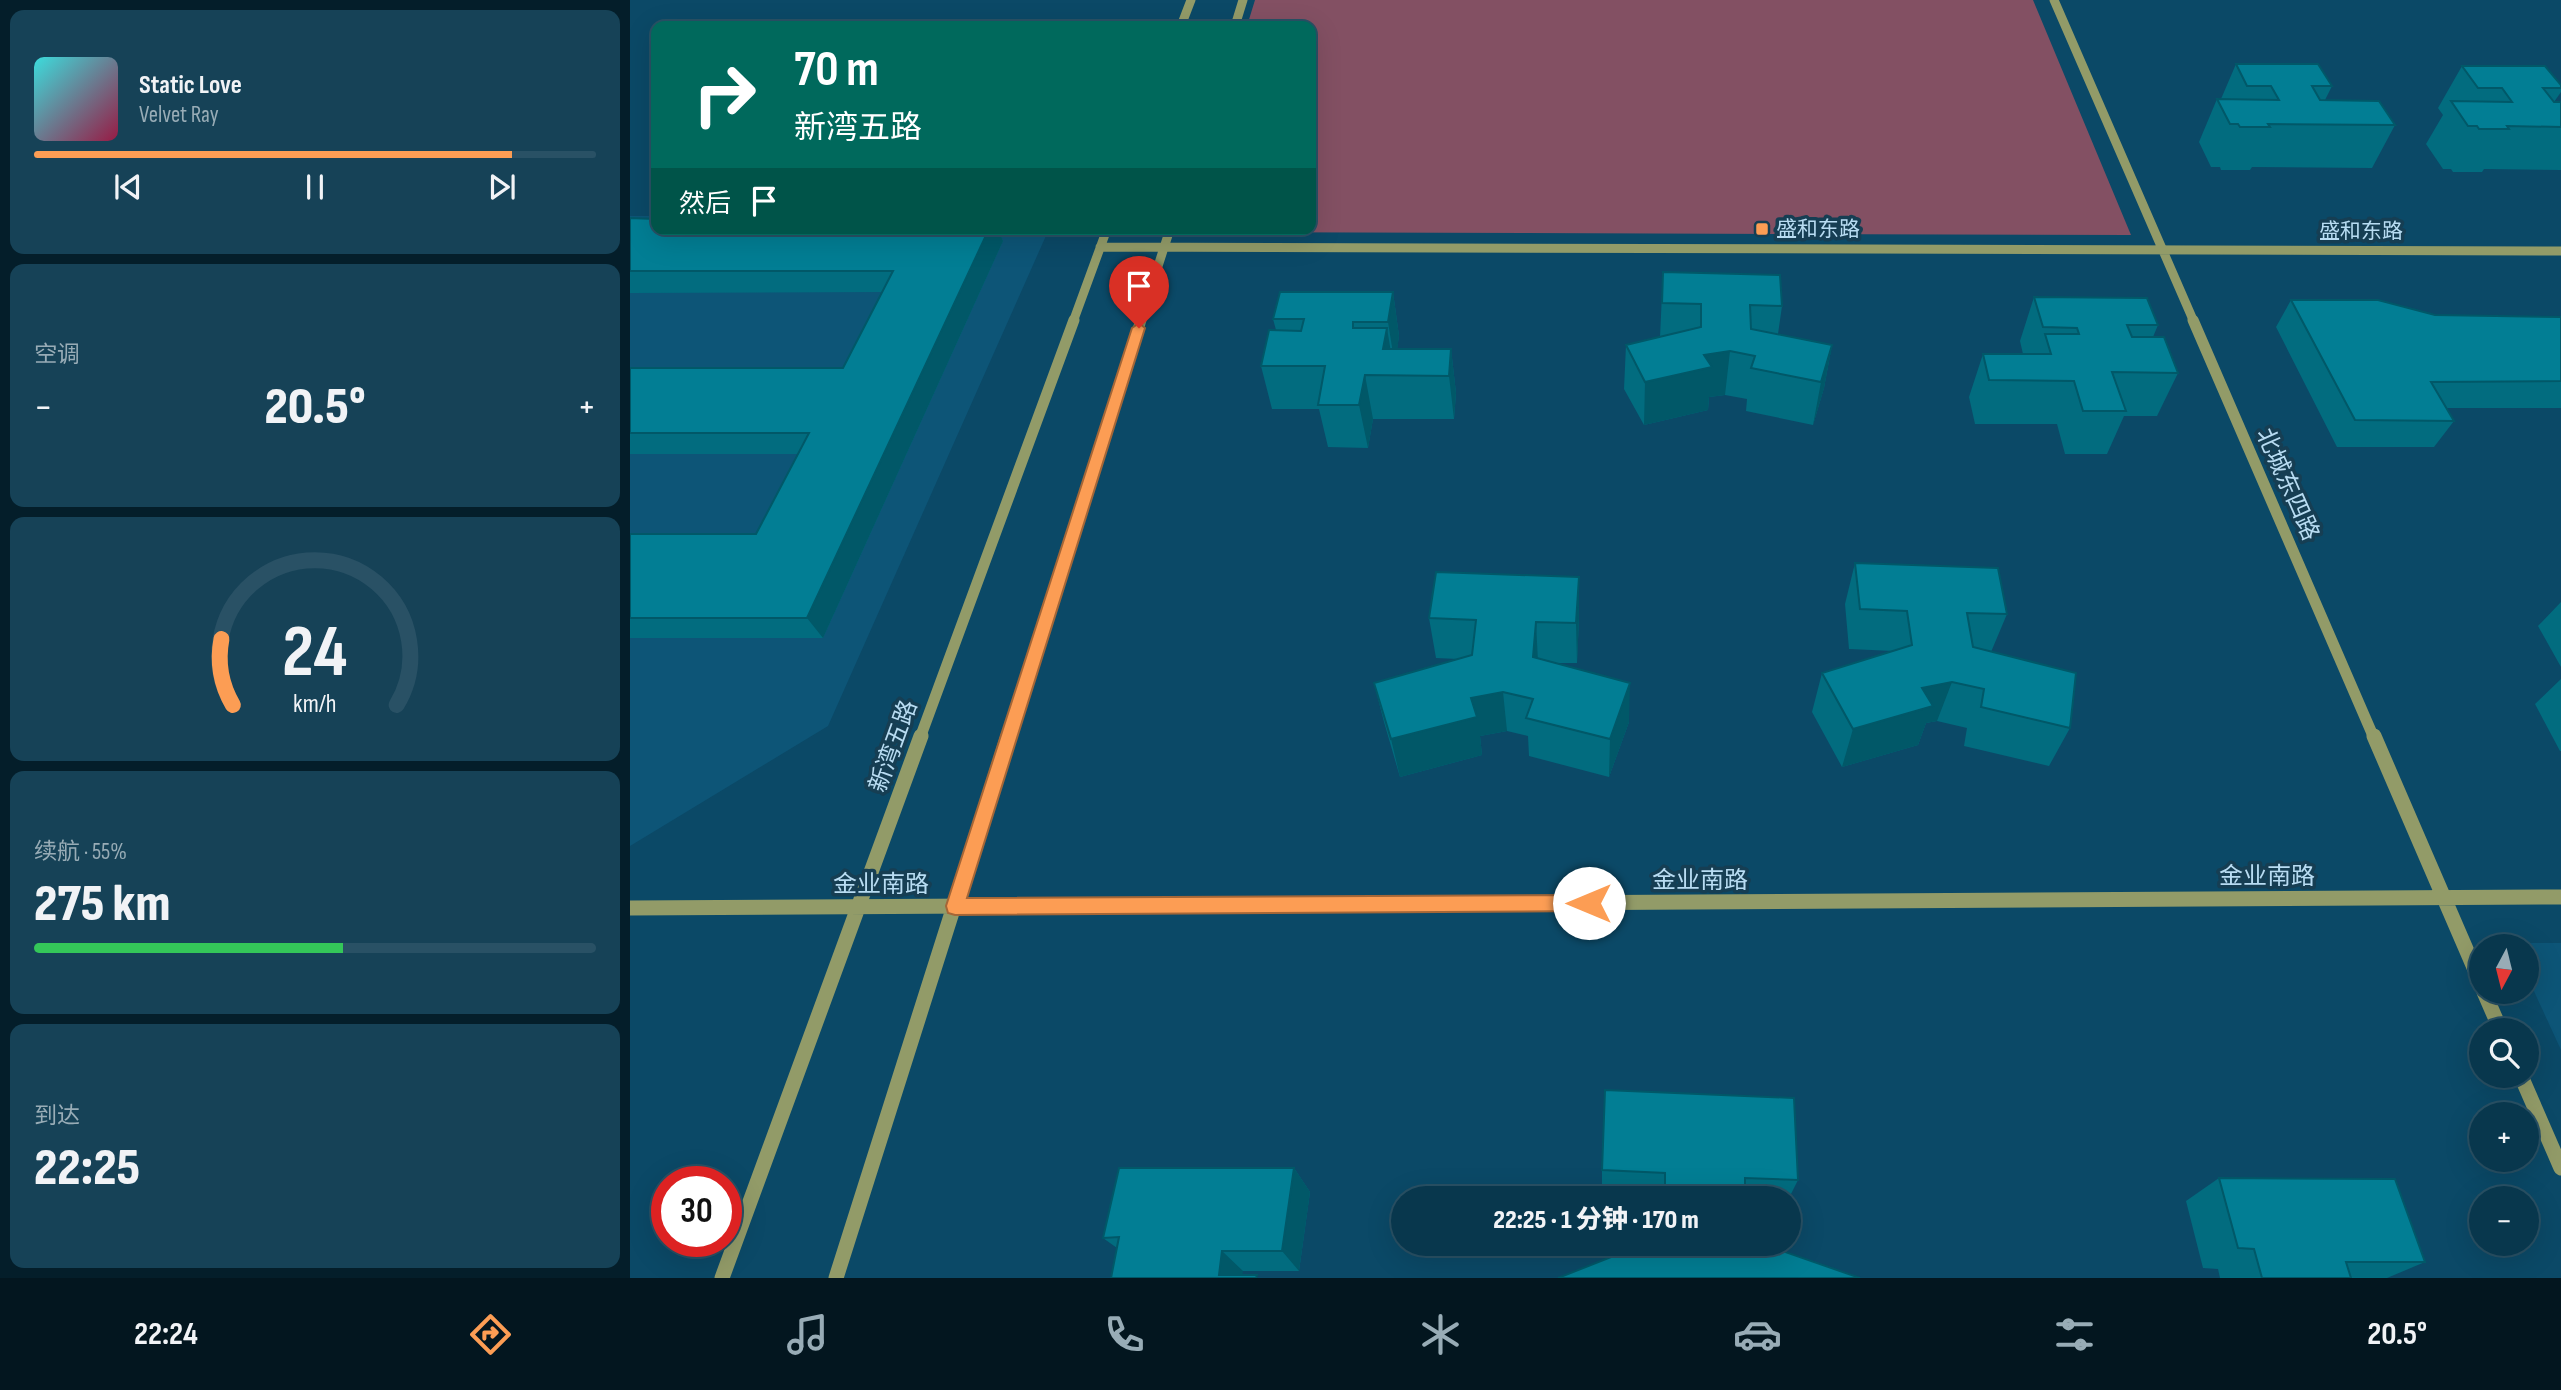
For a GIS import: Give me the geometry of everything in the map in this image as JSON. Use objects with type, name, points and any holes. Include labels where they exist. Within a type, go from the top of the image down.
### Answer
[{"type":"street","points":[[1183,21],[1191,0]]},
{"type":"street","points":[[1237,21],[1243,0]]},
{"type":"street","name":"北城东四路","points":[[2054,0],[2469,957]]},
{"type":"street","name":"新湾五路","points":[[722,1278],[1105,235]]},
{"type":"street","points":[[836,1278],[1168,235]]},
{"type":"street","name":"盛和东路","points":[[1100,247],[2561,251]]},
{"type":"street","name":"金业南路","points":[[630,908],[2561,897]]},
{"type":"street","points":[[2526,1088],[2561,1168]]},
{"type":"shaded area","points":[[1255,0],[2033,0],[2131,235],[1316,232],[1316,21],[1249,21]]},
{"type":"shaded area","points":[[630,216],[651,216],[651,235],[1046,235],[828,726],[630,846]]},
{"type":"shaded area","points":[[2539,943],[2561,943],[2561,1050],[2539,1002]]},
{"type":"building","points":[[2236,64],[2318,64],[2332,86],[2312,86],[2320,100],[2379,101],[2395,125],[2268,124],[2270,127],[2240,127],[2238,124],[2230,124],[2217,99],[2279,100],[2271,86],[2247,86]]},
{"type":"building","points":[[2462,66],[2545,66],[2561,85],[2561,88],[2543,88],[2554,102],[2561,102],[2561,127],[2507,126],[2509,129],[2479,129],[2477,126],[2468,126],[2451,101],[2512,102],[2502,88],[2478,88]]},
{"type":"building","points":[[630,218],[651,219],[651,235],[986,235],[807,618],[630,618],[630,534],[756,534],[809,433],[630,433],[630,368],[843,368],[893,271],[630,271]]},
{"type":"building","points":[[1663,272],[1780,275],[1782,306],[1750,305],[1751,329],[1832,345],[1821,382],[1751,368],[1755,356],[1730,351],[1704,355],[1712,367],[1645,382],[1626,345],[1701,327],[1701,304],[1662,303]]},
{"type":"building","points":[[1280,292],[1393,292],[1388,322],[1353,322],[1353,328],[1387,328],[1383,349],[1451,349],[1449,376],[1365,375],[1359,405],[1318,405],[1325,366],[1261,366],[1269,330],[1301,331],[1304,319],[1273,319]]},
{"type":"building","points":[[2034,297],[2147,298],[2158,325],[2127,325],[2132,337],[2164,337],[2178,373],[2112,372],[2126,411],[2083,411],[2074,381],[1989,380],[1983,354],[2051,354],[2045,334],[2079,334],[2077,328],[2043,327]]},
{"type":"building","points":[[2291,300],[2378,300],[2435,315],[2561,317],[2561,381],[2431,382],[2454,421],[2355,420]]},
{"type":"building","points":[[1855,563],[1998,568],[2007,614],[1967,613],[1973,647],[2076,673],[2070,728],[1981,707],[1984,689],[1952,682],[1922,688],[1933,706],[1853,729],[1822,673],[1912,645],[1907,611],[1860,609]]},
{"type":"building","points":[[1436,572],[1579,577],[1576,623],[1536,622],[1533,657],[1630,683],[1610,739],[1526,718],[1533,699],[1503,692],[1471,698],[1477,717],[1391,739],[1374,683],[1472,655],[1476,620],[1429,618]]},
{"type":"building","points":[[1605,1090],[1794,1098],[1798,1180],[1745,1178],[1745,1186],[1665,1186],[1665,1173],[1602,1170]]},
{"type":"building","points":[[1119,1168],[1294,1168],[1282,1251],[1222,1251],[1219,1275],[1257,1275],[1256,1278],[1111,1278],[1119,1237],[1103,1238]]},
{"type":"building","points":[[2219,1178],[2395,1179],[2425,1262],[2346,1262],[2351,1278],[2262,1278],[2254,1249],[2238,1248]]},
{"type":"building","points":[[1614,1256],[1797,1256],[1860,1278],[1558,1278]]},
{"type":"place","name":"盛和东路","points":[[1762,229]]},
{"type":"route","points":[[1139,328],[955,906],[1589,903]]}]
